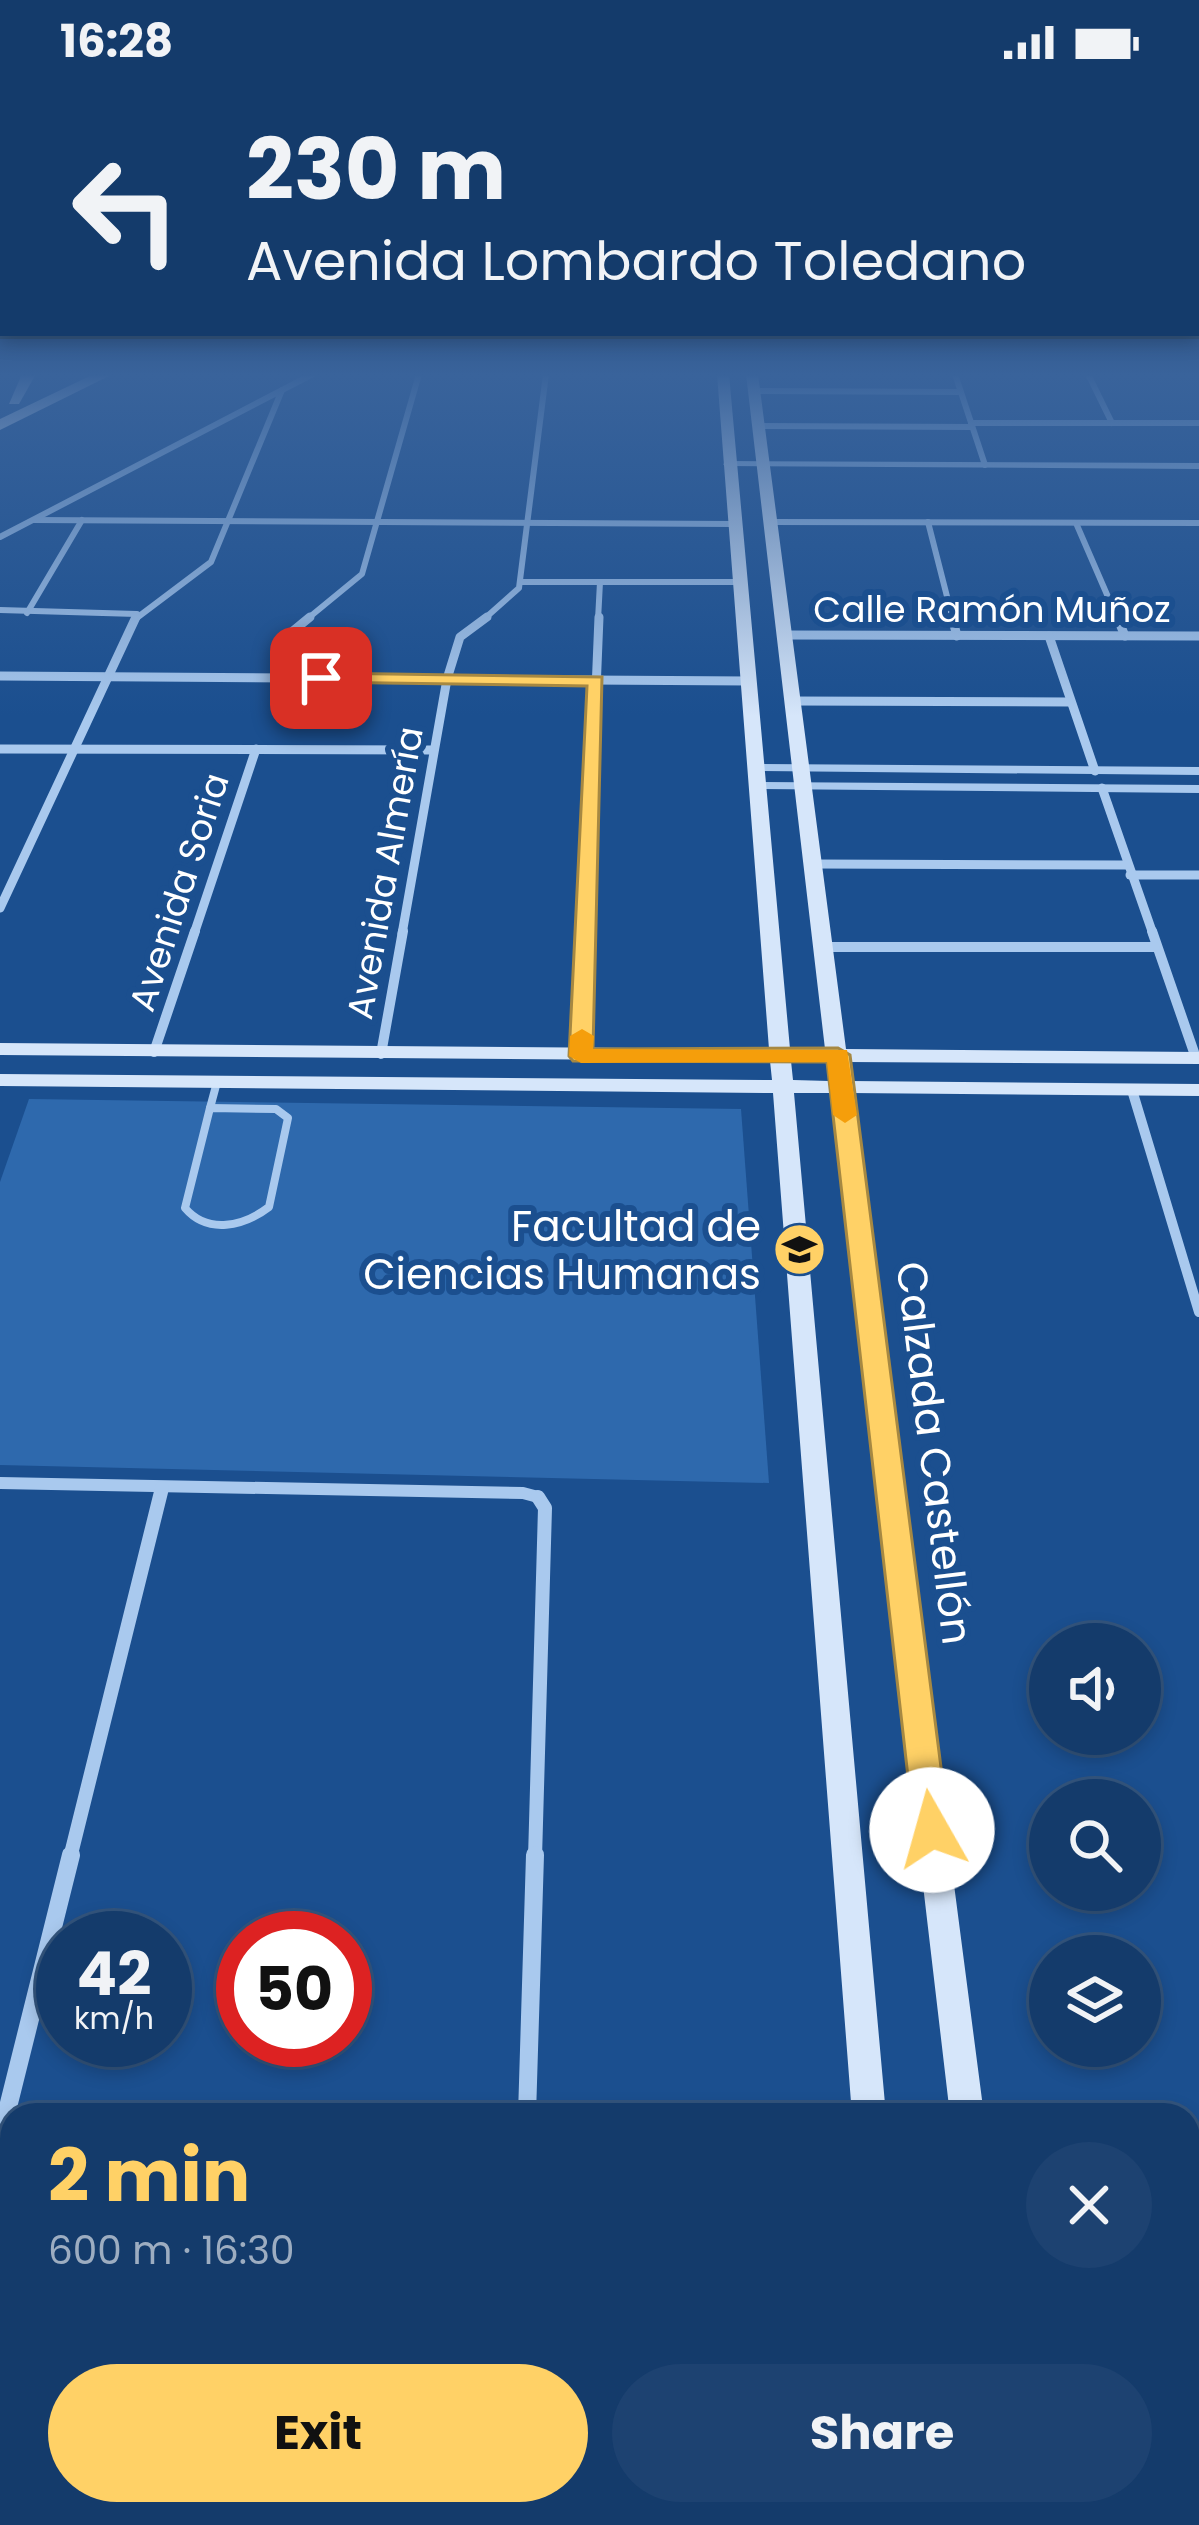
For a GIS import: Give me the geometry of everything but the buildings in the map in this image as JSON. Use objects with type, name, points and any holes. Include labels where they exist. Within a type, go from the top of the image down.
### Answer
[{"type":"main road","points":[[731,488],[759,777],[868,2103]]},
{"type":"main road","name":"Calzada Castellón","points":[[766,488],[966,2103]]},
{"type":"main road","points":[[0,1049],[581,1056],[783,1071],[842,1086],[1199,1090]]},
{"type":"main road","points":[[0,1076],[117,1068],[140,1062],[154,1052]]},
{"type":"main road","points":[[227,1082],[234,1066],[249,1062],[381,1054]]},
{"type":"main road","points":[[0,1076],[227,1082],[783,1071],[838,1055],[1198,1058]]},
{"type":"street","points":[[0,537],[95,488]]},
{"type":"street","points":[[0,908],[137,614],[205,569],[242,488]]},
{"type":"street","points":[[280,678],[293,631],[358,580],[388,488]]},
{"type":"street","points":[[532,488],[521,581],[739,583]]},
{"type":"street","points":[[34,520],[734,524]]},
{"type":"street","points":[[27,613],[82,520]]},
{"type":"street","points":[[771,522],[1199,523]]},
{"type":"street","points":[[928,522],[957,636]]},
{"type":"street","points":[[1076,523],[1126,637]]},
{"type":"street","name":"Avenida Almería","points":[[381,1054],[447,679],[460,637],[508,602],[521,581]]},
{"type":"street","points":[[581,1056],[600,581]]},
{"type":"street","points":[[0,610],[137,614]]},
{"type":"street","name":"Calle Ramón Muñoz","points":[[784,635],[1199,637]]},
{"type":"street","points":[[1049,636],[1095,771]]},
{"type":"street","points":[[0,676],[748,681]]},
{"type":"street","points":[[794,700],[1070,702]]},
{"type":"street","points":[[0,749],[433,750]]},
{"type":"street","name":"Avenida Soria","points":[[154,1052],[256,749]]},
{"type":"street","points":[[759,777],[1199,771]]},
{"type":"street","points":[[804,777],[1199,789]]},
{"type":"street","points":[[1102,788],[1198,1058]]},
{"type":"street","points":[[815,864],[1199,875]]},
{"type":"street","points":[[826,947],[1155,946]]},
{"type":"street","points":[[1132,1090],[1199,1312]]},
{"type":"street","points":[[0,1483],[523,1492],[538,1497],[544,1508],[526,2103]]},
{"type":"street","points":[[10,2103],[162,1488]]},
{"type":"lane","points":[[227,1082],[229,1108]]},
{"type":"lane","points":[[208,1108],[276,1109],[288,1121],[269,1207],[253,1219],[229,1225],[193,1220],[185,1208],[208,1108],[227,1082]]},
{"type":"shaded area","points":[[29,1099],[741,1109],[769,1483],[0,1465],[0,1182]]},
{"type":"slow traffic","points":[[582,1036],[581,1056],[838,1055],[845,1115]]},
{"type":"place","name":"Facultad de Ciencias Humanas","points":[[800,1250]]},
{"type":"route","points":[[321,678],[596,681],[581,1056],[838,1055],[932,1830]]}]
